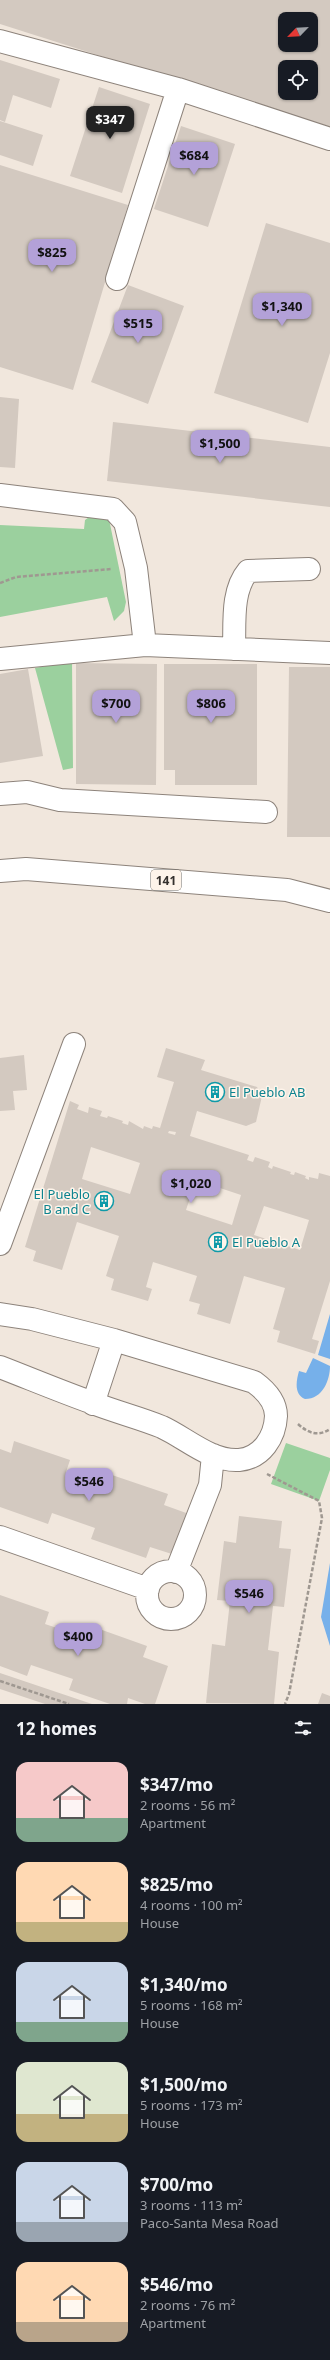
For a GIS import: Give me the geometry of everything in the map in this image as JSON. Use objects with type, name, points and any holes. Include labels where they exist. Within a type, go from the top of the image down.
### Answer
[{"type":"street","points":[[0,41],[178,90],[330,139]]},
{"type":"street","points":[[117,279],[178,90]]},
{"type":"street","points":[[0,496],[113,509],[125,522],[136,568],[145,645]]},
{"type":"street","points":[[234,649],[237,591],[241,580],[248,571],[310,569]]},
{"type":"street","points":[[0,659],[145,645],[330,653]]},
{"type":"street","points":[[0,794],[28,792],[60,800],[266,812]]},
{"type":"street","name":"141","points":[[0,871],[26,869],[287,890],[330,901]]},
{"type":"street","points":[[0,1244],[74,1044]]},
{"type":"street","points":[[0,1314],[32,1319],[114,1340],[254,1382],[265,1390],[272,1400],[276,1413],[273,1432],[263,1449],[252,1456],[240,1460],[227,1460],[213,1455],[162,1427],[93,1404],[0,1367]]},
{"type":"street","points":[[93,1404],[114,1340]]},
{"type":"street","points":[[176,1572],[210,1485],[213,1455]]},
{"type":"street","points":[[0,1537],[148,1589]]},
{"type":"street","points":[[176,1572],[190,1580],[196,1594],[195,1602],[186,1615],[172,1620],[156,1615],[148,1602],[148,1589],[154,1579],[160,1574],[176,1572]]},
{"type":"path","points":[[0,583],[16,577],[136,568]]},
{"type":"path","points":[[240,1460],[319,1501],[322,1518],[289,1694],[285,1704]]},
{"type":"path","points":[[0,1681],[69,1704]]},
{"type":"green space","points":[[95,513],[109,520],[126,602],[124,611],[114,621],[107,597],[0,617],[0,525],[84,529],[85,520]]},
{"type":"green space","points":[[72,661],[73,768],[63,770],[35,668]]},
{"type":"green space","points":[[286,1443],[330,1458],[330,1470],[319,1501],[271,1484]]},
{"type":"water","points":[[330,1314],[330,1359],[318,1355]]},
{"type":"water","points":[[313,1358],[330,1366],[329,1377],[321,1392],[316,1396],[305,1399],[301,1397],[297,1391],[297,1379],[299,1371],[306,1373]]},
{"type":"water","points":[[330,1563],[330,1646],[321,1617]]},
{"type":"building","points":[[0,0],[330,0],[330,129],[0,24]]},
{"type":"building","points":[[0,60],[60,79],[51,108],[13,95],[5,122],[0,120]]},
{"type":"building","points":[[99,87],[150,104],[122,193],[70,176]]},
{"type":"building","points":[[0,121],[43,135],[33,166],[0,155]]},
{"type":"building","points":[[181,126],[235,144],[208,227],[154,209]]},
{"type":"building","points":[[0,165],[128,205],[73,390],[0,367]]},
{"type":"building","points":[[266,223],[330,243],[330,353],[308,423],[214,393]]},
{"type":"building","points":[[128,285],[184,306],[148,404],[91,382]]},
{"type":"building","points":[[0,397],[19,399],[15,468],[0,467]]},
{"type":"building","points":[[113,422],[330,447],[330,507],[107,481]]},
{"type":"building","points":[[76,663],[157,664],[156,785],[76,784]]},
{"type":"building","points":[[164,664],[257,664],[257,785],[175,785],[175,770],[164,770]]},
{"type":"building","points":[[289,667],[330,667],[330,837],[287,837]]},
{"type":"building","points":[[28,669],[43,756],[0,763],[0,674]]},
{"type":"building","points":[[166,1048],[205,1060],[201,1070],[257,1087],[262,1096],[256,1122],[246,1126],[197,1111],[190,1136],[249,1155],[247,1160],[253,1162],[255,1157],[270,1162],[268,1167],[272,1169],[273,1166],[291,1172],[290,1174],[294,1175],[295,1172],[306,1176],[305,1178],[309,1180],[309,1177],[318,1179],[319,1173],[330,1176],[330,1281],[312,1339],[319,1341],[315,1354],[277,1342],[280,1331],[273,1329],[285,1288],[244,1276],[230,1324],[197,1314],[200,1304],[189,1301],[197,1276],[153,1262],[146,1287],[152,1289],[148,1301],[111,1290],[114,1279],[106,1276],[119,1236],[77,1222],[62,1270],[33,1261],[36,1251],[25,1247],[70,1101],[79,1105],[77,1109],[88,1113],[89,1107],[102,1111],[100,1116],[107,1118],[108,1116],[123,1121],[122,1123],[128,1125],[129,1121],[143,1129],[144,1126],[152,1129],[153,1126],[160,1128],[174,1082],[157,1077]],"holes":[[[169,1131],[176,1132],[175,1135],[168,1133]],[[91,1147],[140,1163],[130,1194],[82,1179]],[[196,1180],[241,1195],[232,1225],[186,1210]],[[264,1206],[309,1220],[300,1250],[254,1235]]]},
{"type":"building","points":[[24,1055],[27,1090],[13,1091],[15,1110],[0,1111],[0,1058]]},
{"type":"building","points":[[14,1441],[70,1460],[66,1472],[108,1486],[112,1475],[168,1494],[164,1505],[189,1514],[175,1555],[150,1547],[146,1558],[91,1539],[95,1528],[52,1513],[48,1524],[0,1507],[0,1449],[11,1453]]},
{"type":"building","points":[[239,1516],[282,1521],[279,1548],[291,1549],[284,1607],[273,1606],[268,1650],[279,1652],[274,1704],[206,1703],[212,1644],[225,1646],[230,1601],[217,1600],[224,1541],[236,1543]]},
{"type":"building","points":[[0,1595],[49,1612],[45,1624],[87,1638],[91,1626],[147,1646],[143,1657],[168,1666],[155,1704],[145,1704],[128,1698],[127,1704],[110,1704],[69,1690],[73,1679],[31,1665],[27,1676],[0,1666]]},
{"type":"building","points":[[0,1673],[92,1704],[45,1704],[0,1689]]},
{"type":"building","points":[[322,1693],[330,1696],[330,1704],[318,1704]]},
{"type":"place","name":"El Pueblo AB","points":[[215,1092]]},
{"type":"place","name":"El Pueblo B and C","points":[[104,1201]]},
{"type":"place","name":"El Pueblo A","points":[[218,1242]]}]
